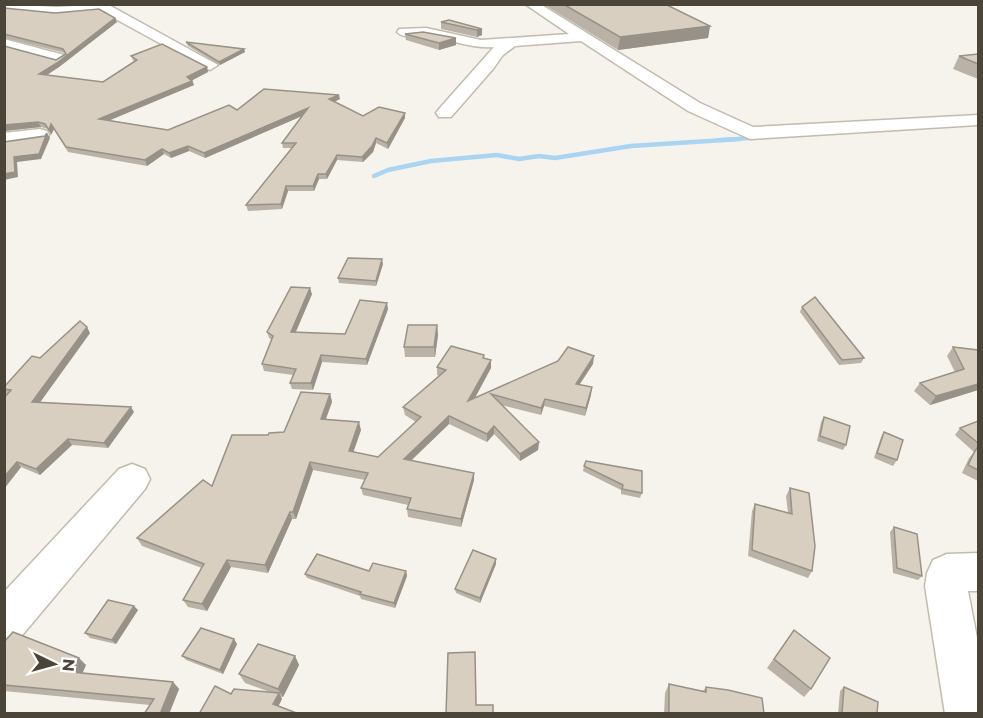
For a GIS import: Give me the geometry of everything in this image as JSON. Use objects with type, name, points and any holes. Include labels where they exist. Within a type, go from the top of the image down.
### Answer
[{"type":"street","points":[[531,4],[694,107],[750,133],[978,120]]},
{"type":"street","points":[[4,6],[57,11],[103,7],[210,65]]},
{"type":"street","points":[[108,22],[130,21]]},
{"type":"street","points":[[404,32],[426,32],[481,44],[584,37]]},
{"type":"street","points":[[4,43],[60,58]]},
{"type":"street","points":[[445,113],[488,66],[497,52],[510,43]]},
{"type":"street","points":[[4,140],[40,135]]},
{"type":"street","points":[[4,624],[132,479]]},
{"type":"street","points":[[969,714],[946,586],[946,573],[978,572]]},
{"type":"building","points":[[563,4],[665,4],[710,26],[620,37]]},
{"type":"building","points":[[4,8],[55,13],[99,9],[115,18],[57,63],[39,74],[103,82],[137,60],[131,56],[162,44],[207,67],[187,77],[192,81],[99,119],[168,130],[229,105],[237,110],[264,89],[339,95],[329,99],[363,116],[379,107],[405,113],[387,143],[376,138],[362,157],[337,155],[326,174],[318,174],[313,186],[286,186],[281,204],[246,205],[296,143],[282,143],[308,108],[204,153],[188,146],[169,153],[162,149],[145,160],[66,147],[51,124],[49,130],[45,124],[38,122],[4,125],[4,46],[56,60],[66,54],[63,49],[4,34]]},
{"type":"building","points":[[449,20],[482,29],[477,30],[441,22]]},
{"type":"building","points":[[423,32],[456,38],[439,43],[405,34]]},
{"type":"building","points":[[186,42],[244,49],[219,62]]},
{"type":"building","points":[[978,54],[978,64],[959,56]]},
{"type":"building","points":[[47,133],[39,154],[14,157],[15,172],[4,174],[4,142],[45,136]]},
{"type":"building","points":[[348,258],[382,259],[376,281],[338,278]]},
{"type":"building","points":[[291,287],[310,288],[291,332],[345,334],[360,300],[387,303],[366,359],[321,355],[311,383],[290,383],[296,369],[262,364],[273,336],[267,332]]},
{"type":"building","points":[[815,297],[864,358],[842,360],[802,307]]},
{"type":"building","points":[[80,321],[87,327],[32,402],[131,407],[104,443],[68,439],[36,469],[17,462],[4,477],[4,398],[11,390],[4,389],[4,387],[32,356],[40,358]]},
{"type":"building","points":[[408,325],[437,325],[434,347],[404,347]]},
{"type":"building","points":[[451,346],[484,355],[483,358],[491,360],[468,401],[558,361],[568,347],[594,356],[576,384],[592,387],[586,408],[545,399],[541,408],[491,394],[539,442],[520,454],[494,426],[487,434],[449,416],[404,459],[474,473],[461,519],[407,509],[411,498],[361,488],[368,473],[310,462],[293,512],[290,512],[265,565],[227,560],[202,604],[183,600],[204,564],[137,538],[203,480],[212,486],[232,435],[268,435],[284,432],[301,392],[330,394],[321,419],[359,422],[349,451],[378,457],[421,417],[403,407],[446,370],[437,367]]},
{"type":"building","points":[[953,347],[978,350],[978,384],[936,396],[920,383],[964,369]]},
{"type":"building","points":[[824,417],[850,426],[846,445],[820,436]]},
{"type":"building","points":[[978,421],[978,443],[960,428]]},
{"type":"building","points":[[884,432],[903,440],[897,460],[877,453]]},
{"type":"building","points":[[978,447],[978,470],[968,465]]},
{"type":"building","points":[[586,461],[642,471],[642,493],[622,489],[623,485],[584,466]]},
{"type":"building","points":[[790,488],[809,493],[815,546],[812,571],[752,550],[755,504],[792,514]]},
{"type":"building","points":[[894,527],[917,534],[922,576],[897,568]]},
{"type":"building","points":[[473,550],[496,559],[480,598],[455,589]]},
{"type":"building","points":[[317,554],[369,571],[373,563],[406,571],[394,603],[360,594],[361,592],[305,574]]},
{"type":"building","points":[[108,600],[134,606],[112,640],[85,633]]},
{"type":"building","points":[[201,628],[234,639],[220,670],[182,656]]},
{"type":"building","points":[[794,630],[830,658],[811,689],[774,659]]},
{"type":"building","points":[[13,632],[79,658],[72,672],[173,682],[160,714],[144,714],[154,699],[4,685],[4,642]]},
{"type":"building","points":[[258,644],[295,656],[278,689],[239,674]]},
{"type":"building","points":[[475,652],[476,705],[493,705],[493,714],[446,714],[448,653]]},
{"type":"building","points":[[669,684],[706,692],[706,687],[728,690],[762,698],[764,714],[669,714]]},
{"type":"building","points":[[215,686],[231,694],[234,689],[279,693],[273,704],[299,714],[199,714]]},
{"type":"building","points":[[844,687],[878,702],[877,714],[842,713]]},
{"type":"waterway","points":[[717,140],[755,138]]},
{"type":"waterway","points":[[374,176],[388,170],[431,161],[497,155],[519,159],[539,156],[555,158],[631,146],[740,139]]}]
